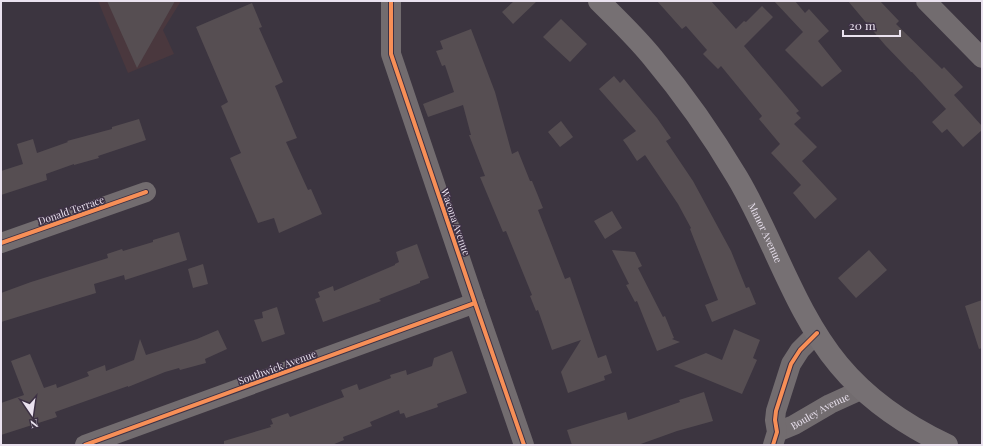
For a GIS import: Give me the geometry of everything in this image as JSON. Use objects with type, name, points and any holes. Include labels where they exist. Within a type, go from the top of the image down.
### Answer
[{"type":"main road","name":"Manor Avenue","points":[[599,1],[653,58],[693,109],[717,144],[749,199],[795,294],[816,333],[839,365],[862,390],[894,415],[948,445]]},
{"type":"street","name":"Wacona Avenue","points":[[391,1],[391,54],[524,445]]},
{"type":"street","points":[[926,1],[982,58]]},
{"type":"street","name":"Donald Terrace","points":[[1,243],[146,192]]},
{"type":"street","name":"Southwick Avenue","points":[[85,445],[475,303]]},
{"type":"street","name":"Bouley Avenue","points":[[775,438],[776,411],[791,364],[800,350],[816,333]]},
{"type":"street","name":"Bouley Avenue","points":[[775,438],[830,404],[862,390]]},
{"type":"shaded area","points":[[98,1],[181,1],[163,30],[174,54],[128,73]]},
{"type":"building","points":[[107,1],[175,1],[137,68]]},
{"type":"building","points":[[514,1],[537,1],[513,24],[502,12]]},
{"type":"building","points":[[657,1],[711,1],[736,29],[744,21],[746,22],[762,6],[773,17],[744,46],[799,111],[796,113],[801,118],[794,124],[817,147],[802,161],[837,199],[815,219],[793,193],[801,185],[771,153],[780,144],[759,119],[762,116],[721,66],[718,69],[703,54],[707,50],[686,26],[682,29]]},
{"type":"building","points":[[774,1],[795,1],[805,13],[809,9],[829,31],[818,41],[842,71],[822,87],[785,50],[803,32]]},
{"type":"building","points":[[848,1],[880,1],[899,21],[896,24],[942,69],[944,67],[963,87],[954,95],[982,126],[982,130],[963,147],[947,129],[942,133],[932,122],[946,109],[885,45]]},
{"type":"building","points":[[252,3],[262,27],[259,28],[283,82],[275,86],[297,138],[286,142],[308,190],[311,189],[322,214],[279,233],[274,218],[258,223],[230,158],[241,153],[221,106],[228,102],[196,27]]},
{"type":"building","points":[[561,19],[587,44],[570,62],[543,37]]},
{"type":"building","points":[[471,29],[495,92],[512,154],[518,151],[530,181],[532,181],[543,208],[538,210],[565,279],[570,277],[598,358],[606,355],[612,373],[604,376],[605,380],[568,393],[561,372],[581,340],[552,350],[538,310],[536,311],[530,296],[532,295],[506,231],[503,232],[480,177],[485,176],[469,135],[471,135],[463,105],[428,117],[423,104],[454,92],[445,65],[442,66],[436,51],[443,49],[440,41]]},
{"type":"building","points":[[614,76],[620,83],[624,79],[657,118],[671,138],[666,141],[693,181],[731,251],[746,288],[749,287],[756,304],[712,322],[705,305],[718,300],[690,229],[691,228],[678,204],[645,155],[637,161],[623,140],[636,131],[599,89]]},
{"type":"building","points":[[139,119],[146,140],[98,156],[99,158],[74,164],[46,174],[47,180],[1,195],[1,171],[23,164],[17,144],[33,139],[37,153],[68,142],[67,141],[112,129],[112,127]]},
{"type":"building","points":[[561,121],[573,137],[560,147],[548,132]]},
{"type":"building","points":[[612,211],[622,228],[605,239],[594,221]]},
{"type":"building","points":[[179,232],[187,260],[125,280],[124,275],[94,284],[96,293],[1,322],[1,293],[108,258],[107,254],[153,242],[153,240]]},
{"type":"building","points":[[417,244],[429,278],[379,299],[381,301],[323,322],[315,299],[320,297],[318,292],[333,286],[334,291],[395,265],[399,262],[396,252]]},
{"type":"building","points":[[612,250],[635,252],[642,266],[638,268],[663,317],[665,316],[674,338],[672,339],[680,342],[657,351],[637,301],[635,302],[626,285],[629,284]]},
{"type":"building","points":[[869,250],[887,270],[856,298],[838,278]]},
{"type":"building","points":[[203,264],[208,284],[193,288],[188,269]]},
{"type":"building","points":[[982,300],[982,348],[979,349],[965,306]]},
{"type":"building","points":[[277,307],[285,334],[262,342],[254,320],[263,318],[262,312]]},
{"type":"building","points":[[734,329],[760,340],[753,358],[757,360],[742,394],[674,366],[706,353],[722,360]]},
{"type":"building","points":[[218,330],[227,349],[205,359],[206,363],[180,370],[179,368],[165,372],[128,387],[55,412],[57,417],[1,435],[1,403],[24,395],[11,361],[30,354],[44,388],[56,384],[57,388],[89,376],[87,372],[105,365],[106,371],[134,360],[140,339],[146,355],[197,339]]},
{"type":"building","points":[[452,351],[467,393],[437,404],[438,407],[406,418],[404,413],[400,414],[399,410],[370,422],[372,426],[343,437],[344,440],[332,445],[224,445],[224,441],[271,427],[270,425],[273,424],[271,419],[288,413],[290,417],[344,397],[341,390],[357,384],[359,390],[391,378],[390,375],[406,370],[407,375],[432,366],[434,358]]},
{"type":"building","points":[[704,392],[713,421],[677,431],[638,445],[572,445],[567,430],[626,412],[628,420]]},
{"type":"cycle path","points":[[391,1],[391,54],[524,445]]},
{"type":"cycle path","points":[[1,243],[146,192]]},
{"type":"cycle path","points":[[85,445],[475,303]]},
{"type":"cycle path","points":[[773,445],[777,432],[775,420],[776,411],[791,364],[800,350],[817,333]]}]
